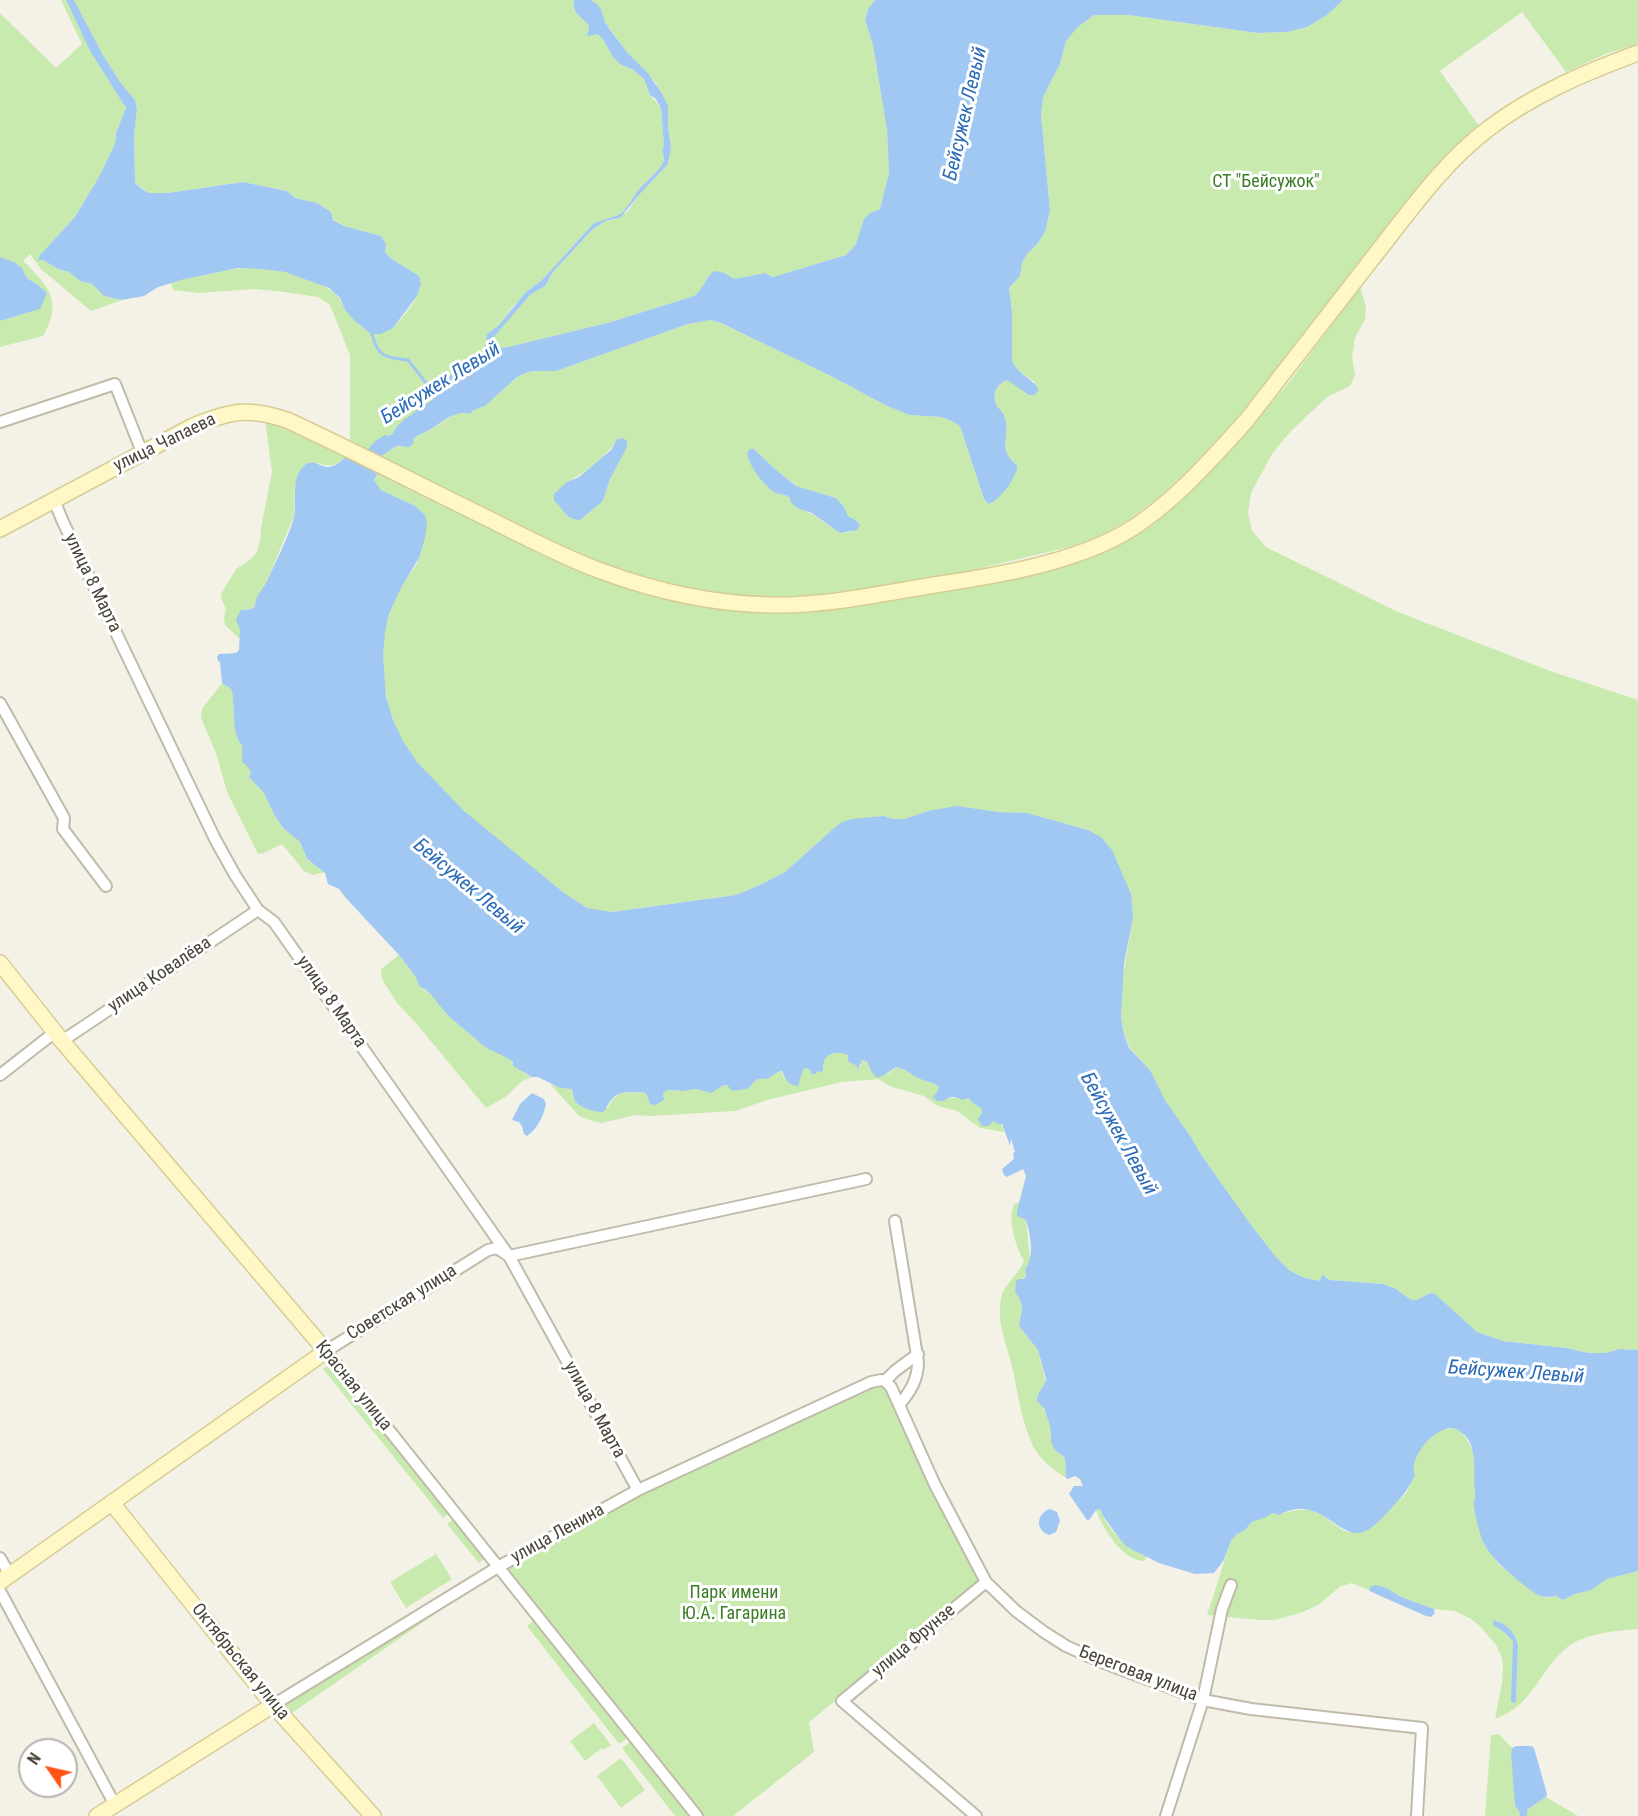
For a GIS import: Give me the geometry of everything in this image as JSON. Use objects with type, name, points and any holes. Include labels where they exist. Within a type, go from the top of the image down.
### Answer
[{"type":"street","name":"улица Чапаева","points":[[0,530],[193,426],[224,414],[241,411],[265,413],[287,420],[562,554],[600,570],[657,588],[709,600],[770,605],[830,602],[956,582],[1084,551],[1114,539],[1143,520],[1218,451],[1246,421],[1412,208],[1466,147],[1531,101],[1610,63],[1638,53]]},
{"type":"street","points":[[0,422],[115,384],[142,452]]},
{"type":"street","name":"улица 8 Марта","points":[[54,500],[215,839],[235,874],[258,910],[274,922],[509,1256],[638,1490]]},
{"type":"street","points":[[0,703],[64,818],[63,829],[105,886]]},
{"type":"street","name":"улица Ковалёва","points":[[0,1075],[258,910]]},
{"type":"street","name":"Красная улица","points":[[0,963],[326,1351],[697,1816]]},
{"type":"street","name":"Советская улица","points":[[5,1578],[326,1351],[488,1250],[497,1248],[509,1256],[866,1179]]},
{"type":"street","points":[[895,1221],[918,1354],[917,1378],[908,1395],[899,1405]]},
{"type":"street","name":"улица Ленина","points":[[107,1812],[273,1705],[498,1567],[638,1490],[871,1382],[885,1381],[918,1354]]},
{"type":"street","name":"Береговая улица","points":[[885,1381],[891,1387],[935,1485],[986,1582],[1030,1621],[1066,1646],[1099,1661],[1203,1700],[1251,1709],[1422,1728],[1417,1816]]},
{"type":"street","name":"Октябрьская улица","points":[[112,1503],[273,1705],[373,1816]]},
{"type":"street","points":[[0,1558],[5,1578]]},
{"type":"street","name":"улица Фрунзе","points":[[975,1816],[842,1701],[986,1582]]},
{"type":"street","points":[[1166,1816],[1203,1700],[1222,1608],[1231,1585]]},
{"type":"street","points":[[0,1591],[107,1812]]},
{"type":"green space","points":[[61,0],[66,0],[90,51],[126,108],[116,133],[115,144],[100,175],[75,217],[40,255],[39,261],[43,260],[58,269],[69,272],[80,281],[92,284],[104,296],[122,300],[91,311],[41,269],[30,254],[23,261],[40,278],[50,295],[52,313],[49,324],[43,336],[0,347],[0,321],[39,309],[38,285],[27,278],[22,268],[14,262],[0,257],[0,13],[56,68],[82,44]]},
{"type":"green space","points":[[74,0],[574,0],[575,11],[589,25],[587,32],[597,34],[602,38],[613,57],[621,65],[632,69],[644,79],[650,95],[661,108],[664,161],[623,211],[593,224],[542,280],[514,305],[498,326],[487,334],[481,354],[468,365],[461,366],[450,376],[436,397],[398,425],[392,434],[374,442],[365,453],[350,445],[350,355],[330,305],[318,297],[255,289],[200,293],[173,290],[171,283],[199,275],[242,268],[271,269],[326,287],[335,294],[345,310],[393,328],[416,298],[419,291],[419,276],[385,252],[386,244],[381,236],[344,226],[333,219],[331,212],[317,203],[295,198],[287,191],[243,182],[168,193],[149,193],[135,183],[134,135],[137,109],[135,100],[103,55]]},
{"type":"green space","points":[[591,0],[875,0],[868,9],[865,20],[873,45],[887,130],[889,173],[880,209],[870,213],[856,244],[846,255],[773,277],[765,273],[734,279],[725,273],[708,276],[701,291],[694,296],[611,322],[508,347],[500,348],[493,344],[492,339],[496,333],[530,295],[545,286],[553,272],[592,230],[605,221],[614,220],[627,212],[640,194],[668,164],[671,148],[668,104],[655,82],[626,51],[605,22],[601,9]]},
{"type":"green space","name":"СТ \"Бейсужок\"","points":[[1343,0],[1638,0],[1638,44],[1608,53],[1566,72],[1522,12],[1440,71],[1479,126],[1448,152],[1429,174],[1241,415],[1159,497],[1108,532],[1077,545],[965,572],[829,596],[785,599],[746,598],[691,591],[650,581],[585,559],[377,459],[389,450],[413,444],[413,438],[455,414],[485,406],[517,377],[533,371],[556,371],[688,324],[710,320],[721,323],[833,377],[885,405],[909,415],[941,417],[960,426],[984,499],[990,504],[1017,465],[1007,453],[1006,425],[1004,415],[995,402],[996,390],[1007,379],[1029,395],[1035,382],[1014,368],[1009,288],[1020,276],[1022,263],[1027,254],[1045,232],[1050,210],[1041,115],[1043,97],[1060,64],[1066,41],[1078,27],[1094,15],[1128,15],[1258,33],[1287,32],[1307,27],[1327,15]],"holes":[[[617,439],[610,479],[603,501],[580,520],[573,519],[565,514],[560,505],[567,482],[580,475],[609,451]],[[754,449],[796,486],[836,498],[848,516],[860,525],[854,530],[842,532],[791,503],[790,498],[770,489],[759,474]]]},
{"type":"green space","points":[[1360,287],[1366,306],[1365,319],[1355,338],[1352,357],[1355,375],[1350,386],[1327,397],[1291,431],[1272,454],[1251,493],[1248,513],[1252,531],[1266,547],[1398,612],[1553,672],[1638,700],[1638,1350],[1620,1349],[1605,1353],[1589,1353],[1503,1341],[1477,1332],[1430,1293],[1417,1300],[1411,1300],[1396,1289],[1383,1284],[1330,1280],[1326,1276],[1319,1281],[1302,1277],[1289,1270],[1251,1225],[1165,1100],[1150,1070],[1130,1048],[1123,1031],[1121,988],[1133,918],[1088,830],[1027,813],[928,811],[904,819],[883,816],[833,829],[785,872],[736,895],[612,912],[595,910],[577,903],[562,893],[476,822],[428,777],[403,742],[388,702],[383,669],[385,629],[398,593],[418,560],[419,545],[415,506],[381,490],[374,480],[378,473],[565,563],[746,610],[1085,558],[1243,435],[1287,385]]},
{"type":"green space","points":[[265,418],[286,425],[347,456],[334,465],[318,463],[295,485],[294,516],[266,583],[252,609],[245,609],[240,639],[225,625],[226,609],[221,598],[222,592],[236,569],[257,552],[260,540],[272,472]]},
{"type":"green space","points":[[222,683],[232,691],[233,712],[251,773],[249,777],[264,793],[283,828],[300,842],[307,860],[325,872],[313,875],[304,871],[282,844],[258,854],[227,792],[216,753],[201,718],[202,709]]},
{"type":"green space","points":[[399,955],[415,976],[420,987],[440,1003],[444,1012],[486,1047],[505,1056],[525,1074],[532,1077],[522,1081],[507,1096],[486,1108],[397,1003],[382,979],[381,969]]},
{"type":"green space","points":[[844,1052],[860,1068],[862,1060],[867,1061],[870,1069],[888,1074],[896,1067],[937,1085],[939,1088],[935,1094],[947,1098],[968,1098],[982,1108],[980,1116],[988,1126],[993,1121],[1001,1124],[1004,1132],[980,1128],[957,1111],[938,1106],[924,1096],[892,1087],[878,1079],[842,1082],[767,1100],[736,1111],[635,1115],[602,1123],[579,1116],[550,1084],[571,1089],[574,1100],[608,1108],[615,1098],[624,1093],[647,1093],[650,1103],[663,1096],[667,1090],[696,1089],[711,1093],[722,1086],[743,1089],[754,1080],[777,1074],[779,1071],[785,1079],[805,1068],[822,1066],[823,1061],[831,1053]]},
{"type":"green space","points":[[1020,1202],[1017,1211],[1026,1220],[1030,1259],[1026,1275],[1015,1293],[1022,1305],[1019,1326],[1038,1350],[1046,1383],[1037,1396],[1050,1423],[1052,1444],[1065,1458],[1066,1478],[1052,1468],[1033,1446],[1023,1417],[1001,1325],[1000,1308],[1003,1293],[1024,1261],[1015,1241],[1011,1217],[1014,1204]]},
{"type":"green space","points":[[331,1363],[451,1512],[443,1518],[323,1369]]},
{"type":"green space","name":"Парк имени Ю.А. Гагарина","points":[[880,1385],[887,1389],[981,1582],[809,1722],[814,1752],[733,1816],[703,1816],[505,1568],[640,1493],[872,1386]]},
{"type":"green space","points":[[1454,1428],[1466,1438],[1473,1451],[1476,1473],[1474,1506],[1482,1540],[1499,1565],[1546,1598],[1556,1596],[1563,1600],[1574,1594],[1591,1590],[1607,1579],[1638,1571],[1638,1629],[1594,1635],[1570,1645],[1551,1664],[1520,1704],[1495,1719],[1502,1683],[1501,1655],[1481,1627],[1455,1611],[1434,1609],[1401,1597],[1387,1588],[1370,1587],[1370,1591],[1352,1583],[1341,1586],[1318,1605],[1275,1620],[1207,1615],[1231,1541],[1252,1522],[1274,1513],[1310,1510],[1322,1515],[1342,1530],[1364,1532],[1376,1524],[1407,1492],[1415,1475],[1416,1457],[1425,1444],[1440,1431]],"holes":[[[1496,1620],[1507,1627],[1517,1640],[1516,1699],[1513,1641],[1493,1625]]]},
{"type":"green space","points":[[1100,1509],[1113,1531],[1125,1543],[1146,1556],[1145,1561],[1129,1556],[1115,1543],[1099,1518],[1096,1510]]},
{"type":"green space","points":[[455,1518],[487,1557],[479,1563],[447,1524]]},
{"type":"green space","points":[[436,1554],[452,1579],[406,1608],[390,1582]]},
{"type":"green space","points":[[506,1580],[630,1736],[619,1744],[527,1626],[534,1620],[503,1582]]},
{"type":"green space","points":[[437,1608],[439,1611],[289,1715],[279,1704]]},
{"type":"green space","points":[[594,1723],[611,1745],[604,1750],[602,1748],[585,1761],[570,1741]]},
{"type":"green space","points":[[1499,1734],[1512,1748],[1515,1806],[1520,1816],[1485,1816],[1491,1735]]},
{"type":"green space","points":[[633,1740],[694,1816],[675,1816],[622,1748]]},
{"type":"green space","points":[[621,1758],[645,1790],[621,1808],[597,1776]]},
{"type":"green space","points":[[1546,1797],[1578,1816],[1527,1816],[1527,1810]]},
{"type":"water","points":[[66,0],[74,0],[103,55],[135,100],[137,109],[134,135],[135,183],[149,193],[168,193],[243,182],[287,191],[295,198],[317,203],[331,212],[333,220],[344,226],[381,236],[386,244],[385,252],[419,276],[421,284],[417,296],[393,328],[381,334],[371,334],[355,321],[345,310],[340,298],[329,288],[285,272],[238,268],[185,279],[158,287],[144,296],[122,300],[104,296],[92,284],[80,281],[69,272],[58,269],[43,260],[38,261],[40,255],[75,217],[100,175],[115,144],[116,133],[126,108],[90,51]]},
{"type":"water","name":"Бейсужек Левый","points":[[574,0],[591,0],[597,4],[611,31],[627,52],[647,72],[661,92],[668,105],[671,148],[668,164],[620,218],[605,221],[592,230],[553,272],[545,286],[530,295],[492,339],[493,344],[500,348],[611,322],[694,296],[714,271],[725,273],[734,279],[765,273],[773,277],[846,255],[856,244],[864,219],[870,213],[880,209],[889,173],[887,130],[873,45],[865,20],[868,9],[875,0],[1343,0],[1327,15],[1307,27],[1287,32],[1258,33],[1128,15],[1094,15],[1078,27],[1066,41],[1060,64],[1043,97],[1041,115],[1050,210],[1045,232],[1027,254],[1022,263],[1020,276],[1009,288],[1012,311],[1012,360],[1017,369],[1039,390],[1035,395],[1029,395],[1007,380],[996,390],[995,402],[1004,415],[1006,425],[1007,453],[1017,465],[1017,470],[1008,487],[989,504],[984,499],[960,426],[941,417],[909,415],[885,405],[833,377],[721,323],[710,320],[688,324],[556,371],[526,373],[517,377],[485,406],[473,410],[470,414],[459,413],[449,417],[414,438],[413,444],[409,447],[398,446],[377,459],[365,453],[374,442],[385,435],[392,434],[398,425],[436,397],[450,376],[461,366],[468,365],[481,354],[487,334],[498,326],[525,293],[542,280],[593,224],[623,211],[663,163],[661,108],[655,98],[650,95],[644,79],[632,69],[621,65],[613,57],[602,38],[597,34],[587,36],[589,25],[575,11]]},
{"type":"water","points":[[0,257],[22,268],[27,278],[47,293],[40,309],[0,321]]},
{"type":"water","points":[[623,438],[627,441],[627,447],[610,479],[603,501],[580,520],[567,516],[554,501],[554,494],[567,482],[579,477],[611,450],[617,439]]},
{"type":"water","points":[[750,449],[754,449],[796,486],[836,498],[848,516],[860,525],[857,530],[840,533],[810,512],[799,509],[791,503],[790,498],[772,490],[762,481],[750,463],[747,453]]},
{"type":"water","name":"Бейсужек Левый","points":[[347,456],[378,473],[374,480],[381,490],[415,506],[425,515],[427,524],[419,558],[389,614],[385,632],[383,656],[386,696],[393,720],[403,741],[417,762],[464,811],[564,893],[587,908],[612,912],[736,895],[785,872],[833,829],[842,822],[852,819],[884,816],[904,819],[928,811],[957,806],[998,812],[1027,813],[1088,830],[1101,837],[1112,850],[1131,894],[1133,918],[1124,964],[1121,1016],[1129,1048],[1150,1070],[1165,1100],[1251,1225],[1289,1270],[1302,1277],[1319,1281],[1323,1275],[1330,1280],[1383,1284],[1396,1289],[1411,1300],[1417,1300],[1430,1293],[1435,1294],[1477,1332],[1503,1341],[1589,1353],[1605,1353],[1620,1349],[1638,1350],[1638,1571],[1607,1579],[1591,1590],[1563,1600],[1556,1596],[1541,1596],[1529,1589],[1500,1564],[1483,1542],[1474,1504],[1473,1451],[1465,1436],[1458,1430],[1450,1428],[1442,1430],[1426,1442],[1416,1459],[1413,1480],[1395,1504],[1366,1531],[1356,1533],[1347,1531],[1318,1513],[1307,1510],[1294,1510],[1279,1515],[1273,1513],[1252,1522],[1244,1531],[1237,1534],[1231,1541],[1224,1560],[1214,1573],[1195,1574],[1159,1563],[1126,1546],[1100,1509],[1096,1510],[1087,1520],[1069,1494],[1074,1486],[1083,1486],[1080,1479],[1075,1476],[1066,1478],[1065,1458],[1055,1450],[1051,1442],[1050,1425],[1044,1408],[1037,1401],[1046,1379],[1038,1350],[1019,1326],[1022,1305],[1015,1293],[1016,1281],[1026,1276],[1025,1269],[1031,1252],[1026,1220],[1017,1216],[1026,1176],[1023,1169],[1007,1177],[1004,1175],[1002,1169],[1014,1159],[1013,1153],[1015,1152],[1011,1139],[1010,1146],[1002,1124],[993,1121],[989,1126],[982,1126],[978,1119],[982,1113],[981,1108],[968,1098],[962,1100],[953,1097],[938,1101],[933,1098],[939,1088],[937,1085],[896,1067],[883,1076],[876,1077],[867,1061],[862,1060],[858,1070],[857,1066],[848,1061],[848,1055],[843,1053],[833,1053],[826,1057],[821,1072],[812,1074],[809,1069],[805,1068],[798,1086],[790,1083],[780,1071],[767,1079],[757,1080],[749,1088],[731,1090],[727,1085],[711,1093],[696,1089],[667,1090],[663,1093],[664,1100],[655,1105],[650,1104],[646,1093],[623,1093],[615,1096],[603,1112],[596,1111],[576,1102],[571,1089],[560,1088],[538,1077],[532,1077],[513,1066],[513,1062],[485,1047],[452,1019],[430,993],[420,987],[415,976],[399,955],[339,889],[328,884],[325,873],[307,859],[300,842],[283,828],[264,793],[249,777],[251,773],[242,762],[242,745],[234,723],[232,692],[222,683],[220,662],[217,657],[219,654],[236,653],[239,650],[240,630],[236,619],[241,610],[252,609],[254,606],[285,541],[294,517],[296,483],[300,470],[311,463],[327,467],[333,466]]},
{"type":"water","points":[[532,1093],[544,1099],[546,1104],[540,1122],[527,1136],[519,1122],[512,1120],[520,1104]]},
{"type":"water","points":[[1050,1509],[1057,1512],[1060,1521],[1056,1532],[1049,1535],[1041,1530],[1039,1522],[1042,1514]]},
{"type":"water","points":[[1375,1585],[1434,1609],[1435,1613],[1431,1617],[1426,1616],[1370,1591],[1370,1587]]},
{"type":"water","points":[[1493,1620],[1509,1629],[1518,1645],[1516,1702],[1513,1703],[1511,1701],[1513,1641],[1493,1625]]},
{"type":"water","points":[[1516,1746],[1534,1748],[1547,1794],[1527,1810],[1527,1816],[1520,1816],[1515,1806],[1511,1752]]},
{"type":"waterway","name":"Бейсужек Левый","points":[[371,330],[378,350],[386,356],[408,360],[437,397]]}]
